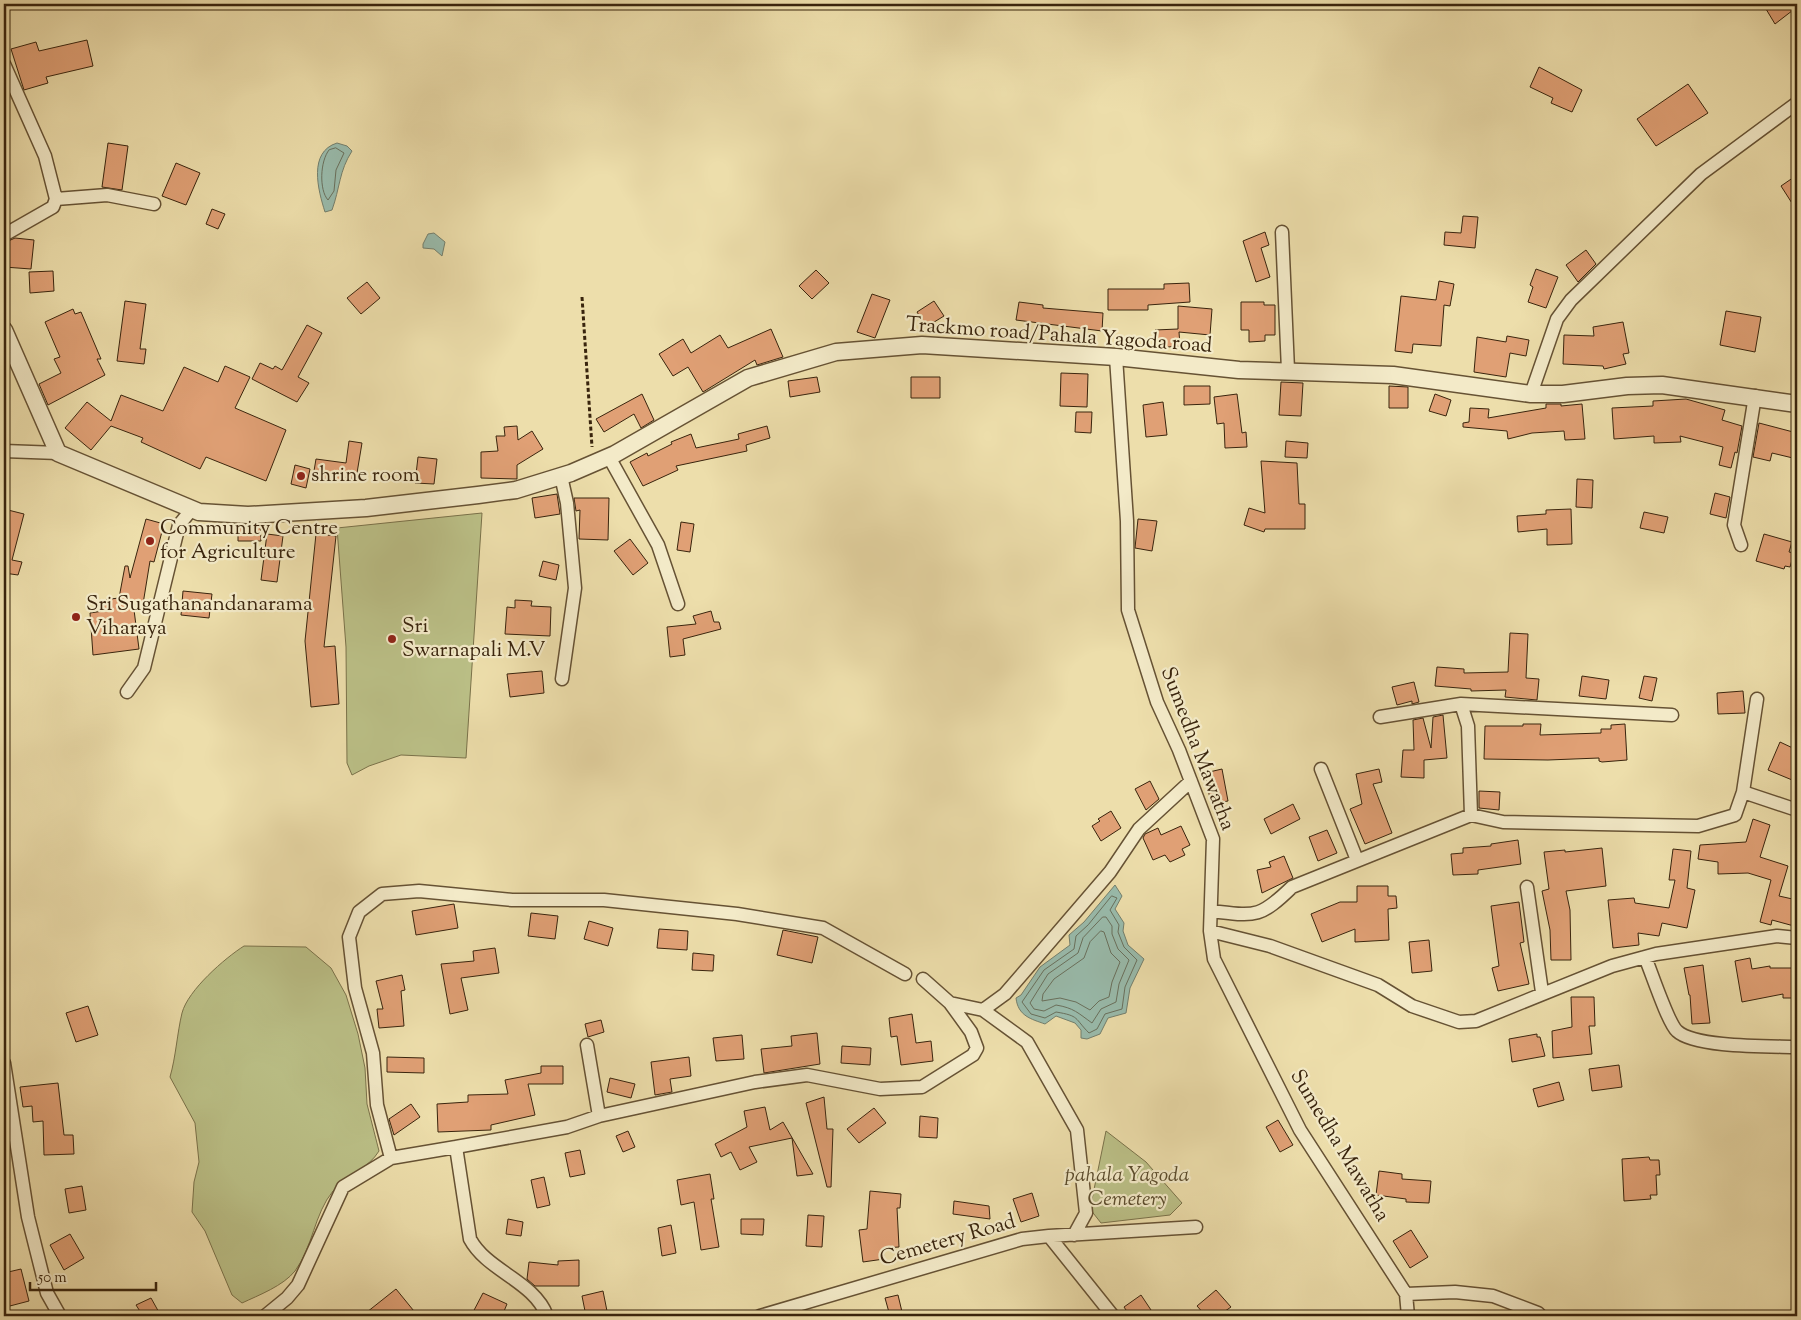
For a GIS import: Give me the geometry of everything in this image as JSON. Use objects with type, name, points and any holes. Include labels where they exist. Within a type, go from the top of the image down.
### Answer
[{"type":"street","points":[[4,64],[45,156],[56,199],[53,207],[4,235]]},
{"type":"street","points":[[1531,394],[1557,319],[1571,300],[1701,174],[1797,103]]},
{"type":"street","points":[[56,199],[107,195],[154,204]]},
{"type":"street","points":[[1282,232],[1288,370]]},
{"type":"street","points":[[4,330],[58,454],[4,450]]},
{"type":"street","name":"Trackmo road/Pahala Yagoda road","points":[[58,454],[199,512],[248,515],[366,508],[516,490],[561,476],[602,460],[748,378],[836,352],[922,345],[1116,357],[1239,370],[1393,374],[1531,394],[1563,394],[1627,386],[1662,385],[1755,396],[1797,404]]},
{"type":"street","name":"Sumedha Mawatha","points":[[1116,357],[1127,521],[1128,610],[1146,673],[1157,702],[1180,750],[1213,839],[1210,931],[1214,959],[1300,1130],[1406,1294],[1408,1316]]},
{"type":"street","points":[[1741,545],[1734,525],[1755,396]]},
{"type":"street","points":[[602,460],[658,545],[678,604]]},
{"type":"street","points":[[561,476],[567,503],[575,588],[562,679]]},
{"type":"street","points":[[127,692],[144,668],[179,525],[192,509]]},
{"type":"street","points":[[1211,911],[1250,916],[1271,908],[1292,887],[1471,815],[1503,822],[1698,826],[1735,815],[1743,792],[1756,699]]},
{"type":"street","points":[[1461,704],[1468,726],[1471,815]]},
{"type":"street","points":[[1380,717],[1461,704],[1672,716]]},
{"type":"street","points":[[1321,769],[1357,860]]},
{"type":"street","points":[[983,1010],[1005,994],[1110,872],[1139,829],[1191,781]]},
{"type":"street","points":[[1743,792],[1797,810]]},
{"type":"street","points":[[1527,887],[1542,992]]},
{"type":"street","points":[[391,1158],[377,1105],[372,1053],[355,988],[349,938],[359,912],[382,894],[419,891],[512,900],[604,900],[737,914],[823,928],[905,974]]},
{"type":"street","points":[[1210,931],[1270,946],[1378,984],[1412,1006],[1459,1022],[1476,1021],[1542,992],[1612,966],[1645,957],[1778,936],[1797,938]]},
{"type":"street","points":[[1645,957],[1677,1031],[1699,1042],[1797,1047]]},
{"type":"street","points":[[265,1316],[287,1298],[298,1285],[343,1187],[391,1158],[567,1128],[599,1116],[755,1082],[808,1075],[880,1089],[922,1087],[973,1055],[977,1048],[971,1032],[950,1003],[923,979]]},
{"type":"street","points":[[950,1003],[983,1010],[1027,1042],[1077,1130],[1086,1213],[1074,1235]]},
{"type":"street","points":[[587,1045],[599,1116]]},
{"type":"street","points":[[4,1063],[28,1217],[48,1294],[60,1316]]},
{"type":"street","points":[[456,1147],[470,1239],[477,1251],[528,1292],[544,1308],[547,1316]]},
{"type":"street","points":[[1049,1236],[1196,1227]]},
{"type":"street","name":"Cemetery Road","points":[[760,1316],[1022,1239],[1049,1236],[1113,1316]]},
{"type":"street","points":[[1406,1294],[1455,1292],[1492,1296],[1541,1316]]},
{"type":"path","points":[[582,297],[591,440],[602,460]]},
{"type":"green space","name":"Sri Swarnapali M.V","points":[[482,513],[466,758],[401,755],[369,766],[352,775],[347,763],[346,647],[337,528]]},
{"type":"green space","points":[[244,946],[306,947],[331,968],[346,995],[358,1034],[365,1068],[367,1104],[379,1151],[375,1157],[333,1191],[317,1220],[306,1252],[295,1271],[277,1286],[242,1303],[232,1295],[205,1231],[192,1212],[194,1182],[199,1162],[195,1123],[170,1077],[180,1021],[186,1004],[208,975]]},
{"type":"green space","name":"pahala Yagoda Cemetery","points":[[1106,1131],[1146,1162],[1182,1203],[1170,1215],[1101,1223],[1090,1209]]},
{"type":"water","points":[[337,143],[347,146],[352,151],[342,173],[332,210],[325,212],[318,183],[319,163],[322,154]]},
{"type":"water","points":[[434,233],[445,242],[442,256],[434,249],[423,248],[428,234]]},
{"type":"water","points":[[1115,885],[1122,896],[1115,909],[1124,923],[1123,931],[1128,945],[1144,959],[1130,988],[1126,1013],[1108,1018],[1100,1034],[1087,1039],[1081,1038],[1081,1030],[1075,1023],[1056,1016],[1045,1024],[1026,1016],[1019,1009],[1016,998],[1021,995],[1040,967],[1070,945],[1069,935],[1084,922]]},
{"type":"building","points":[[1763,4],[1797,4],[1797,7],[1775,24]]},
{"type":"building","points":[[87,40],[93,66],[46,77],[48,83],[24,90],[11,49],[36,42],[39,51]]},
{"type":"building","points":[[1539,67],[1582,90],[1572,112],[1551,103],[1553,98],[1530,87]]},
{"type":"building","points":[[1688,84],[1708,113],[1656,146],[1637,119]]},
{"type":"building","points":[[108,143],[128,146],[122,190],[102,187]]},
{"type":"building","points":[[176,163],[200,173],[186,205],[162,196]]},
{"type":"building","points":[[1797,175],[1797,211],[1781,186]]},
{"type":"building","points":[[212,209],[225,214],[218,229],[206,224]]},
{"type":"building","points":[[1463,216],[1478,217],[1475,248],[1444,245],[1445,232],[1461,233]]},
{"type":"building","points":[[1265,232],[1269,245],[1261,248],[1270,277],[1256,282],[1243,241]]},
{"type":"building","points":[[15,238],[34,240],[31,269],[4,267],[4,243]]},
{"type":"building","points":[[1586,250],[1596,264],[1578,282],[1566,265]]},
{"type":"building","points":[[1536,269],[1558,277],[1546,308],[1528,302],[1533,287],[1530,285]]},
{"type":"building","points":[[816,270],[829,283],[812,299],[799,286]]},
{"type":"building","points":[[53,271],[54,291],[30,293],[29,272]]},
{"type":"building","points":[[1439,281],[1454,284],[1450,306],[1444,305],[1441,346],[1413,344],[1412,353],[1395,351],[1401,296],[1436,300]]},
{"type":"building","points":[[367,282],[380,298],[361,314],[347,298]]},
{"type":"building","points":[[1189,283],[1190,302],[1148,305],[1148,310],[1108,310],[1108,289],[1164,289],[1164,284]]},
{"type":"building","points":[[872,294],[890,300],[875,338],[857,332]]},
{"type":"building","points":[[125,301],[146,304],[140,349],[146,349],[144,364],[117,361]]},
{"type":"building","points":[[934,301],[944,316],[926,327],[917,312]]},
{"type":"building","points":[[1019,302],[1043,305],[1043,308],[1103,313],[1102,331],[1016,320]]},
{"type":"building","points":[[1241,302],[1264,302],[1264,305],[1275,305],[1275,335],[1265,335],[1265,341],[1249,342],[1249,330],[1241,330]]},
{"type":"building","points":[[1178,306],[1212,309],[1210,335],[1179,332],[1180,346],[1156,348],[1155,330],[1178,329]]},
{"type":"building","points":[[73,309],[75,314],[81,312],[101,359],[97,359],[105,375],[48,405],[39,384],[61,373],[54,359],[60,357],[45,322]]},
{"type":"building","points":[[1726,311],[1761,317],[1755,352],[1720,345]]},
{"type":"building","points":[[1623,322],[1629,353],[1623,354],[1626,364],[1604,369],[1603,366],[1563,364],[1564,335],[1594,336],[1593,327]]},
{"type":"building","points":[[307,325],[322,333],[298,377],[309,383],[297,402],[252,379],[260,363],[273,369],[275,366],[282,370]]},
{"type":"building","points":[[771,329],[783,357],[757,365],[755,360],[703,392],[688,367],[673,376],[659,354],[683,339],[691,353],[720,335],[728,348]]},
{"type":"building","points":[[1507,336],[1529,340],[1526,356],[1510,353],[1506,377],[1474,372],[1477,337],[1506,342]]},
{"type":"building","points":[[225,366],[250,377],[235,408],[286,430],[266,481],[206,457],[200,469],[141,442],[143,438],[111,426],[91,450],[65,428],[87,402],[111,421],[121,395],[163,411],[184,367],[218,382]]},
{"type":"building","points":[[1061,373],[1088,374],[1087,407],[1060,406]]},
{"type":"building","points":[[817,377],[820,392],[790,397],[788,381]]},
{"type":"building","points":[[911,377],[940,377],[940,398],[911,398]]},
{"type":"building","points":[[1281,382],[1303,383],[1301,416],[1279,415]]},
{"type":"building","points":[[1184,386],[1210,386],[1210,404],[1184,405]]},
{"type":"building","points":[[1389,386],[1408,387],[1408,408],[1389,408]]},
{"type":"building","points":[[642,394],[654,420],[641,428],[634,414],[604,432],[596,419]]},
{"type":"building","points":[[1237,394],[1242,433],[1246,432],[1247,447],[1225,448],[1224,423],[1217,424],[1214,397]]},
{"type":"building","points":[[1435,394],[1451,400],[1446,416],[1429,411]]},
{"type":"building","points":[[1686,399],[1725,410],[1722,420],[1742,426],[1737,453],[1735,452],[1731,468],[1719,465],[1723,447],[1680,436],[1681,442],[1654,443],[1654,436],[1614,439],[1612,408],[1653,406],[1653,401]]},
{"type":"building","points":[[1163,402],[1167,435],[1146,437],[1143,405]]},
{"type":"building","points":[[1546,404],[1561,404],[1561,406],[1582,404],[1585,439],[1565,440],[1564,431],[1532,433],[1508,439],[1507,431],[1463,427],[1463,423],[1469,422],[1470,408],[1489,409],[1488,418],[1546,408]]},
{"type":"building","points":[[1076,412],[1092,412],[1091,433],[1075,432]]},
{"type":"building","points":[[1759,423],[1797,433],[1797,459],[1772,453],[1770,461],[1753,457]]},
{"type":"building","points":[[517,426],[518,440],[532,431],[543,449],[517,465],[517,479],[481,478],[481,452],[498,451],[496,436],[505,436],[504,427]]},
{"type":"building","points":[[767,426],[770,438],[746,445],[747,451],[676,466],[678,470],[643,486],[630,462],[647,453],[648,456],[672,444],[671,442],[691,434],[696,448],[739,439],[738,434]]},
{"type":"building","points":[[349,441],[362,443],[356,479],[343,477],[342,482],[313,477],[316,459],[346,463]]},
{"type":"building","points":[[1286,441],[1308,443],[1307,458],[1285,457]]},
{"type":"building","points":[[418,457],[437,459],[434,484],[415,483]]},
{"type":"building","points":[[1261,461],[1297,463],[1299,504],[1305,504],[1305,529],[1265,529],[1264,532],[1244,525],[1249,508],[1265,513]]},
{"type":"building","name":"shrine room","points":[[295,465],[310,469],[306,488],[291,484]]},
{"type":"building","points":[[1577,479],[1593,480],[1592,508],[1576,507]]},
{"type":"building","points":[[1715,493],[1730,497],[1726,518],[1710,514]]},
{"type":"building","points":[[557,494],[560,514],[535,518],[532,498]]},
{"type":"building","points":[[574,498],[609,498],[608,540],[579,539],[580,510],[576,511]]},
{"type":"building","points":[[4,509],[24,514],[12,560],[22,562],[18,575],[4,573]]},
{"type":"building","points":[[1571,509],[1572,544],[1547,545],[1547,529],[1518,532],[1517,516],[1546,514],[1546,510]]},
{"type":"building","points":[[1644,512],[1668,517],[1664,533],[1640,528]]},
{"type":"building","points":[[146,519],[164,524],[154,562],[150,561],[143,604],[133,602],[139,649],[93,655],[90,613],[103,611],[102,600],[119,598],[125,566],[128,566],[130,578]]},
{"type":"building","points":[[1138,519],[1157,521],[1152,551],[1135,548]]},
{"type":"building","points":[[681,522],[694,524],[690,552],[677,550]]},
{"type":"building","points":[[238,524],[260,524],[261,541],[238,541]]},
{"type":"building","points":[[267,534],[283,536],[277,582],[261,580]]},
{"type":"building","points":[[316,534],[336,536],[324,647],[335,646],[339,704],[311,707],[305,641]]},
{"type":"building","points":[[1764,534],[1792,542],[1789,552],[1794,553],[1790,567],[1785,566],[1784,569],[1756,561]]},
{"type":"building","points":[[630,539],[648,563],[633,575],[614,551]]},
{"type":"building","points":[[543,561],[559,565],[556,580],[539,576]]},
{"type":"building","points":[[183,591],[212,594],[209,618],[181,615]]},
{"type":"building","points":[[515,600],[532,601],[531,606],[551,607],[550,636],[505,634],[507,607],[515,608]]},
{"type":"building","points":[[711,611],[714,622],[719,622],[721,629],[683,639],[685,655],[670,657],[667,627],[696,624],[693,616]]},
{"type":"building","points":[[1510,633],[1528,634],[1526,678],[1539,679],[1537,700],[1505,697],[1506,690],[1471,691],[1471,689],[1435,686],[1437,667],[1464,669],[1464,673],[1508,672]]},
{"type":"building","points":[[542,671],[544,693],[510,697],[507,674]]},
{"type":"building","points":[[1582,676],[1609,680],[1606,699],[1579,696]]},
{"type":"building","points":[[1644,676],[1657,678],[1652,701],[1639,698]]},
{"type":"building","points":[[1414,682],[1419,702],[1412,704],[1412,701],[1397,705],[1392,687]]},
{"type":"building","points":[[1743,691],[1745,713],[1718,714],[1717,693]]},
{"type":"building","points":[[1443,715],[1447,758],[1424,760],[1424,778],[1401,777],[1403,750],[1414,750],[1413,720],[1423,718],[1431,748],[1433,717]]},
{"type":"building","points":[[1523,724],[1541,724],[1540,735],[1601,733],[1601,729],[1611,729],[1611,725],[1625,724],[1627,760],[1602,762],[1599,761],[1599,758],[1548,760],[1484,759],[1485,726],[1523,726]]},
{"type":"building","points":[[1780,742],[1797,750],[1797,782],[1768,770]]},
{"type":"building","points":[[1222,769],[1228,801],[1211,804],[1205,773]]},
{"type":"building","points":[[1379,769],[1382,782],[1373,784],[1392,833],[1365,844],[1350,809],[1362,804],[1356,774]]},
{"type":"building","points":[[1150,781],[1159,799],[1146,810],[1135,789]]},
{"type":"building","points":[[1479,791],[1500,792],[1499,810],[1479,808]]},
{"type":"building","points":[[1293,804],[1300,819],[1271,834],[1264,819]]},
{"type":"building","points":[[1111,811],[1121,828],[1101,841],[1092,826],[1100,821],[1098,819]]},
{"type":"building","points":[[1753,819],[1770,825],[1760,857],[1788,866],[1779,896],[1797,900],[1794,926],[1772,920],[1771,925],[1760,922],[1771,880],[1748,873],[1718,874],[1718,862],[1698,859],[1700,845],[1746,842]]},
{"type":"building","points":[[1181,826],[1190,845],[1182,849],[1185,855],[1170,862],[1165,855],[1153,860],[1143,838],[1145,834],[1158,828],[1161,835]]},
{"type":"building","points":[[1327,830],[1337,853],[1318,861],[1309,837]]},
{"type":"building","points":[[1518,840],[1521,864],[1478,870],[1478,874],[1453,875],[1451,854],[1463,853],[1463,848],[1491,846],[1491,844]]},
{"type":"building","points":[[1602,848],[1606,886],[1566,891],[1570,910],[1571,960],[1551,960],[1550,930],[1542,891],[1549,889],[1544,852]]},
{"type":"building","points":[[1673,849],[1691,851],[1687,888],[1695,890],[1687,928],[1662,923],[1659,936],[1638,933],[1639,945],[1613,948],[1608,900],[1634,898],[1635,903],[1669,908],[1675,880],[1669,880]]},
{"type":"building","points":[[1284,856],[1293,878],[1262,893],[1257,870],[1271,867],[1269,862]]},
{"type":"building","points":[[1357,886],[1388,886],[1388,896],[1396,896],[1397,908],[1388,909],[1389,940],[1355,942],[1355,929],[1322,942],[1311,914],[1340,902],[1357,902]]},
{"type":"building","points":[[1519,902],[1524,942],[1520,943],[1529,984],[1498,991],[1492,968],[1499,966],[1491,906]]},
{"type":"building","points":[[454,904],[458,928],[416,935],[412,911]]},
{"type":"building","points":[[531,913],[558,916],[555,939],[528,936]]},
{"type":"building","points":[[589,921],[613,928],[608,946],[584,939]]},
{"type":"building","points":[[659,929],[688,931],[687,950],[657,948]]},
{"type":"building","points":[[783,930],[818,937],[812,963],[777,955]]},
{"type":"building","points":[[1429,940],[1432,971],[1412,973],[1409,942]]},
{"type":"building","points":[[495,948],[499,973],[461,978],[468,1010],[450,1014],[441,964],[474,961],[473,951]]},
{"type":"building","points":[[693,953],[714,955],[713,971],[692,970]]},
{"type":"building","points":[[1750,958],[1752,969],[1770,966],[1770,968],[1797,968],[1797,998],[1783,998],[1783,994],[1742,1002],[1735,961]]},
{"type":"building","points":[[1703,965],[1710,1023],[1692,1024],[1690,995],[1684,968]]},
{"type":"building","points":[[402,975],[405,990],[401,991],[404,1026],[379,1028],[377,1009],[383,1009],[376,981]]},
{"type":"building","points":[[1571,997],[1594,997],[1595,1026],[1589,1026],[1592,1054],[1553,1058],[1552,1031],[1572,1027]]},
{"type":"building","points":[[88,1006],[98,1035],[76,1042],[66,1013]]},
{"type":"building","points":[[912,1014],[916,1043],[931,1041],[933,1061],[901,1065],[897,1036],[891,1037],[889,1018]]},
{"type":"building","points":[[601,1020],[604,1032],[588,1037],[585,1024]]},
{"type":"building","points":[[817,1033],[820,1064],[764,1073],[761,1049],[792,1046],[791,1036]]},
{"type":"building","points":[[1537,1034],[1537,1037],[1540,1037],[1545,1056],[1512,1062],[1509,1039]]},
{"type":"building","points":[[742,1035],[744,1059],[716,1061],[713,1038]]},
{"type":"building","points":[[842,1046],[871,1048],[870,1065],[841,1063]]},
{"type":"building","points":[[387,1057],[424,1058],[424,1073],[387,1072]]},
{"type":"building","points":[[689,1057],[691,1076],[670,1079],[672,1092],[655,1095],[651,1062]]},
{"type":"building","points":[[1619,1065],[1622,1087],[1592,1091],[1589,1069]]},
{"type":"building","points":[[541,1066],[563,1066],[563,1084],[528,1084],[535,1115],[491,1125],[491,1130],[438,1132],[437,1104],[468,1102],[468,1095],[508,1094],[505,1080],[541,1073]]},
{"type":"building","points":[[610,1078],[635,1084],[631,1098],[607,1092]]},
{"type":"building","points":[[1559,1082],[1564,1100],[1538,1107],[1533,1089]]},
{"type":"building","points":[[58,1083],[64,1135],[73,1135],[74,1154],[44,1155],[43,1121],[33,1122],[32,1106],[23,1107],[20,1087]]},
{"type":"building","points":[[824,1097],[827,1129],[833,1129],[831,1187],[827,1187],[806,1103]]},
{"type":"building","points":[[411,1104],[420,1117],[394,1135],[389,1119]]},
{"type":"building","points":[[765,1107],[770,1130],[783,1122],[813,1174],[797,1176],[792,1138],[749,1147],[757,1162],[740,1170],[731,1152],[721,1157],[715,1144],[747,1127],[744,1111]]},
{"type":"building","points":[[874,1108],[886,1123],[859,1143],[847,1129]]},
{"type":"building","points":[[920,1116],[938,1118],[937,1138],[919,1137]]},
{"type":"building","points":[[1278,1120],[1293,1145],[1280,1152],[1266,1127]]},
{"type":"building","points":[[628,1131],[635,1147],[623,1152],[616,1136]]},
{"type":"building","points":[[580,1150],[585,1174],[570,1177],[565,1153]]},
{"type":"building","points":[[1649,1157],[1650,1160],[1659,1160],[1660,1175],[1656,1175],[1657,1195],[1650,1195],[1651,1199],[1624,1201],[1622,1159]]},
{"type":"building","points":[[1379,1171],[1402,1174],[1402,1179],[1431,1181],[1429,1203],[1406,1202],[1406,1199],[1376,1195]]},
{"type":"building","points":[[710,1174],[714,1199],[711,1199],[719,1247],[701,1250],[694,1202],[681,1205],[677,1180]]},
{"type":"building","points":[[544,1177],[550,1205],[537,1208],[531,1180]]},
{"type":"building","points":[[82,1186],[86,1210],[69,1213],[65,1189]]},
{"type":"building","points":[[870,1191],[901,1194],[900,1208],[897,1208],[899,1247],[883,1248],[884,1259],[863,1262],[859,1230],[867,1229]]},
{"type":"building","points":[[1032,1193],[1039,1216],[1021,1222],[1013,1199]]},
{"type":"building","points":[[954,1201],[989,1206],[990,1219],[953,1214]]},
{"type":"building","points":[[808,1215],[824,1216],[822,1247],[806,1246]]},
{"type":"building","points":[[508,1219],[523,1222],[521,1236],[506,1234]]},
{"type":"building","points":[[741,1219],[764,1219],[763,1235],[741,1234]]},
{"type":"building","points":[[671,1225],[676,1253],[662,1256],[658,1228]]},
{"type":"building","points":[[1411,1230],[1428,1257],[1410,1268],[1393,1241]]},
{"type":"building","points":[[70,1234],[84,1258],[64,1270],[50,1245]]},
{"type":"building","points":[[579,1260],[579,1286],[535,1286],[527,1279],[529,1262],[558,1265],[558,1261]]},
{"type":"building","points":[[21,1269],[29,1301],[6,1307],[4,1273]]},
{"type":"building","points":[[396,1289],[418,1316],[362,1316]]},
{"type":"building","points":[[1216,1290],[1231,1307],[1218,1316],[1206,1316],[1197,1306]]},
{"type":"building","points":[[603,1291],[607,1311],[586,1316],[582,1296]]},
{"type":"building","points":[[483,1293],[507,1304],[502,1316],[471,1316]]},
{"type":"building","points":[[898,1295],[903,1316],[890,1316],[885,1298]]},
{"type":"building","points":[[1141,1295],[1155,1316],[1130,1316],[1124,1307]]},
{"type":"building","points":[[151,1298],[161,1316],[143,1316],[136,1305]]},
{"type":"place","name":"shrine room","points":[[301,476]]},
{"type":"place","name":"Community Centre for Agriculture","points":[[150,541]]},
{"type":"place","name":"Sri Sugathanandanarama Viharaya","points":[[76,617]]},
{"type":"place","name":"Sri Swarnapali M.V","points":[[392,639]]}]
